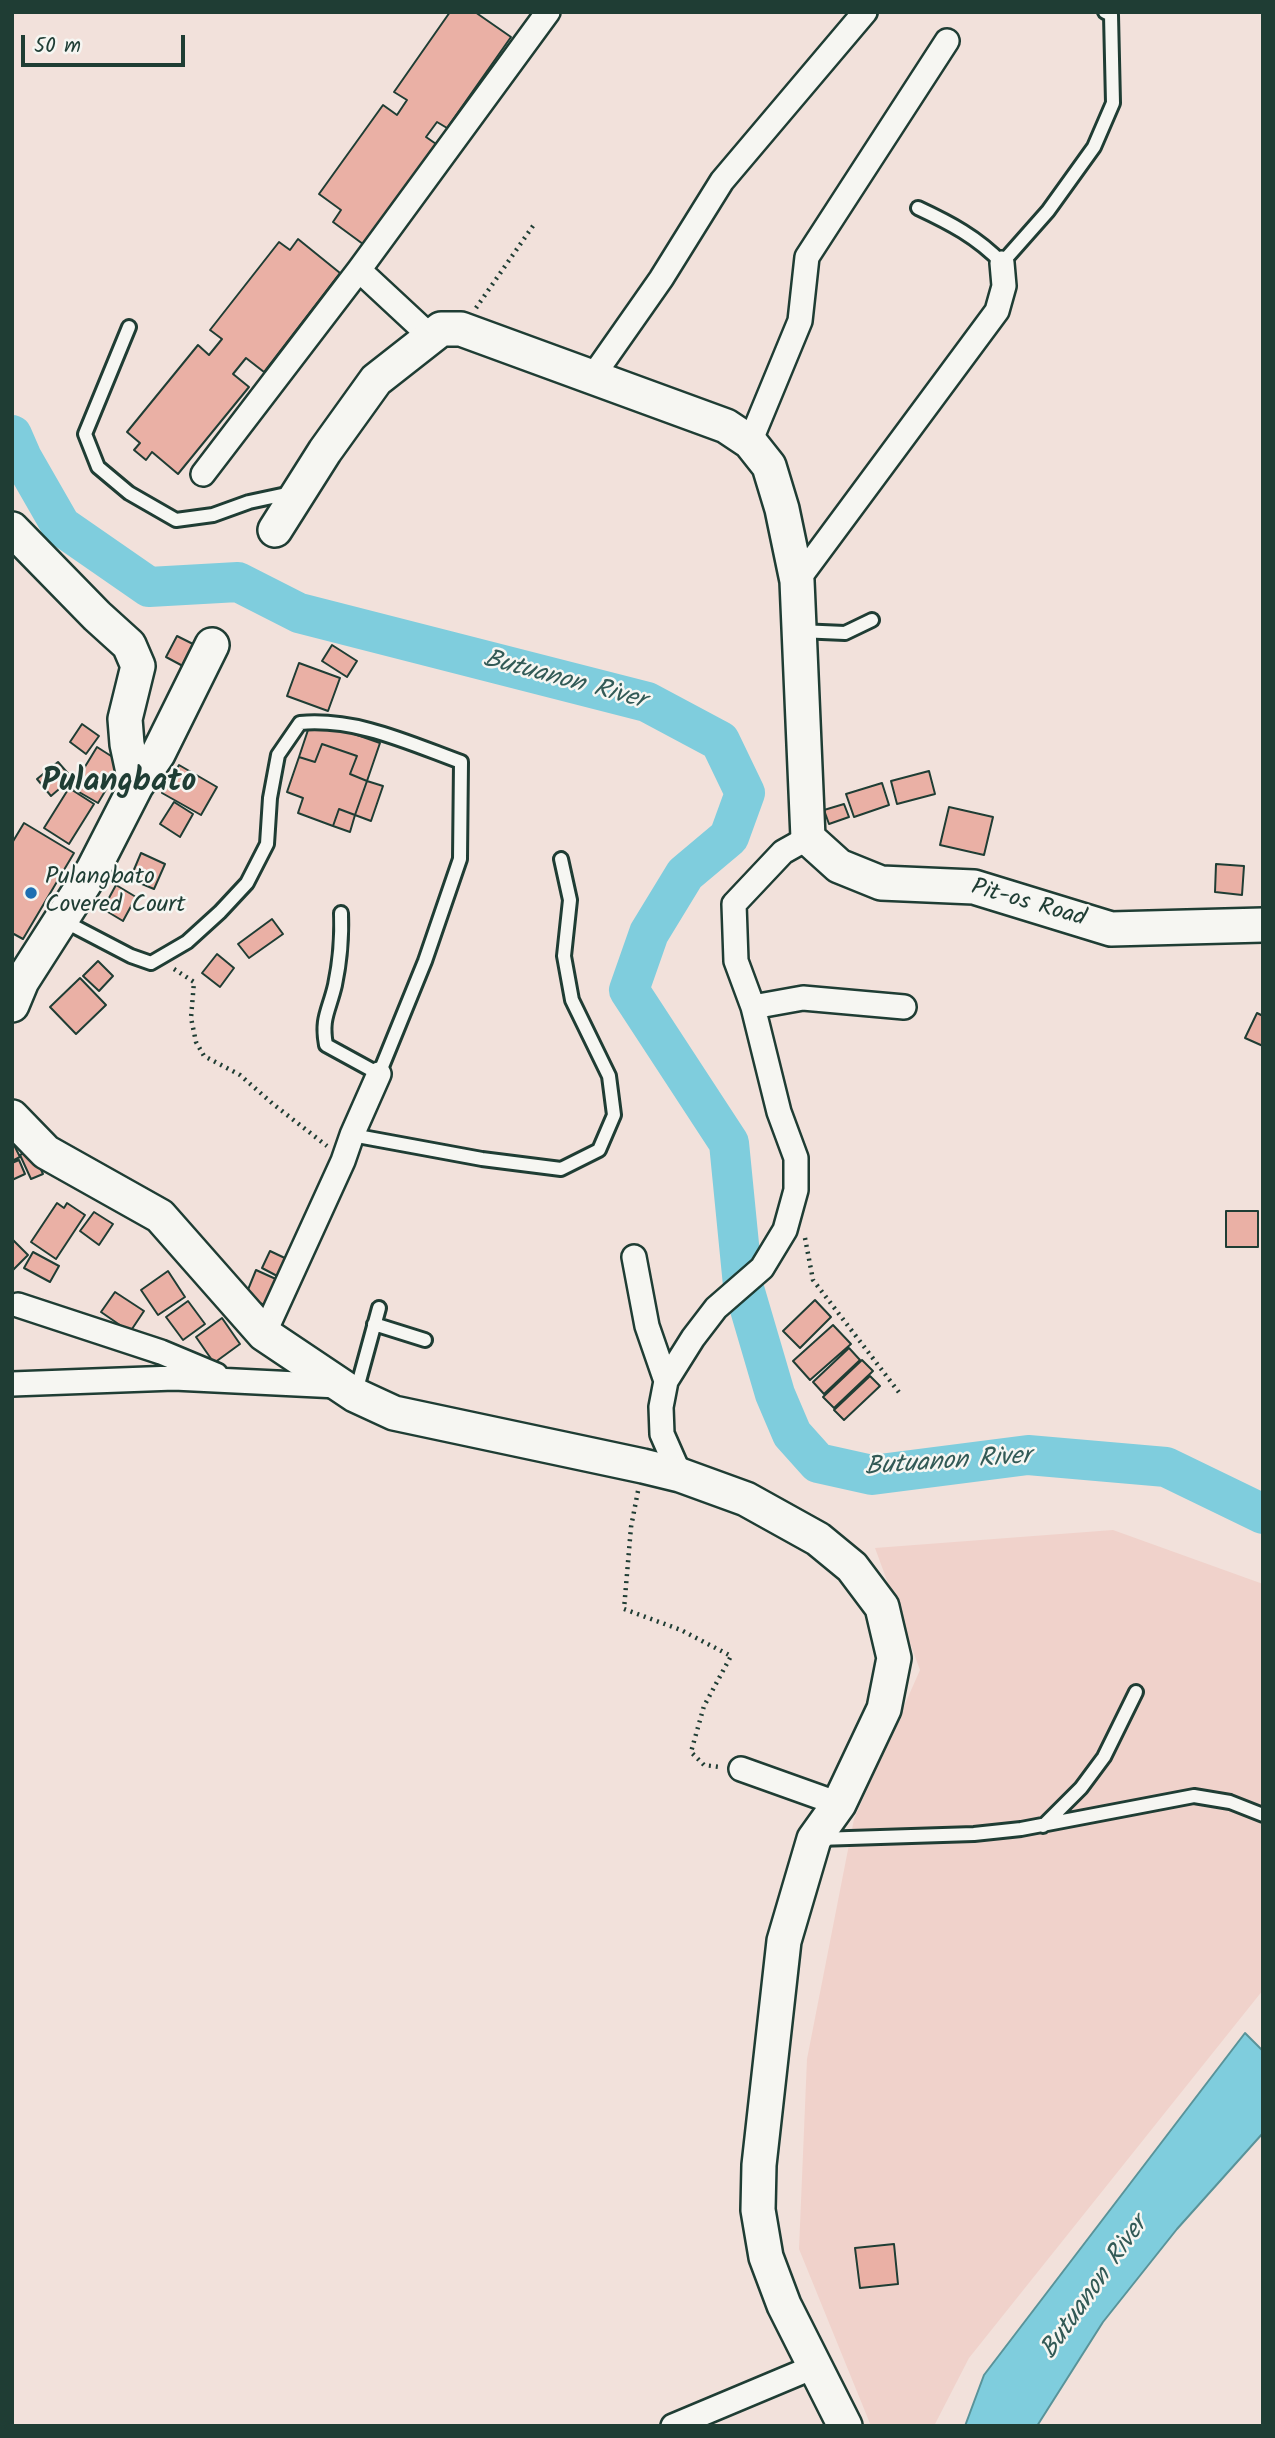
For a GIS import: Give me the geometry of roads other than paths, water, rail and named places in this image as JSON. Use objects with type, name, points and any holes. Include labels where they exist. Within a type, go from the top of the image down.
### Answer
[{"type":"street","points":[[203,474],[359,270],[548,12]]},
{"type":"street","points":[[593,376],[661,279],[722,181],[865,12]]},
{"type":"street","points":[[750,442],[800,321],[807,257],[947,41]]},
{"type":"street","points":[[797,581],[997,311],[1003,286],[1002,263]]},
{"type":"street","points":[[359,270],[446,332],[593,376],[726,426],[750,442],[769,466],[782,509],[797,581],[808,838],[783,852],[734,904],[736,961],[753,1007],[779,1112],[796,1158],[796,1190],[785,1230],[762,1268],[716,1308],[666,1381],[661,1407],[662,1434],[680,1475]]},
{"type":"street","points":[[275,530],[302,484],[376,380],[446,332]]},
{"type":"street","points":[[12,529],[129,645],[138,666],[125,719],[136,786]]},
{"type":"street","points":[[12,1005],[22,981],[93,870],[136,786],[158,754],[212,645]]},
{"type":"street","name":"Pit-os Road","points":[[808,838],[839,866],[881,883],[974,887],[1111,929],[1263,925]]},
{"type":"street","points":[[753,1007],[803,998],[904,1007]]},
{"type":"street","points":[[264,1334],[343,1161],[379,1074]]},
{"type":"street","points":[[12,1117],[46,1152],[160,1216],[264,1334],[346,1391],[394,1413],[680,1475],[746,1499],[818,1539],[852,1567],[882,1607],[894,1658],[884,1709],[839,1804],[814,1839],[784,1941],[760,2165],[758,2210],[766,2256],[784,2305],[845,2426]]},
{"type":"street","points":[[634,1257],[647,1326],[666,1381]]},
{"type":"street","points":[[18,1305],[162,1352],[227,1381]]},
{"type":"street","points":[[12,1384],[174,1378],[346,1391]]},
{"type":"street","points":[[741,1769],[839,1804]]},
{"type":"street","points":[[673,2426],[816,2366]]},
{"type":"lane","points":[[918,208],[961,228],[989,249],[1002,263],[1048,211],[1094,147],[1114,103],[1111,15],[1105,12]]},
{"type":"lane","points":[[129,327],[85,434],[98,467],[129,493],[176,520],[213,515],[249,502],[288,495],[302,484]]},
{"type":"lane","points":[[799,631],[845,633],[872,620]]},
{"type":"lane","points":[[61,920],[131,956],[151,963],[187,943],[247,883],[267,844],[278,755],[300,723],[324,721],[373,729],[461,762],[460,859],[425,961],[379,1074],[326,1045],[322,1026],[335,987],[342,946],[341,913]]},
{"type":"lane","points":[[352,1135],[482,1159],[561,1169],[599,1150],[614,1115],[611,1089],[609,1076],[572,1000],[564,956],[570,900],[561,859]]},
{"type":"lane","points":[[346,1391],[379,1308]]},
{"type":"lane","points":[[374,1324],[425,1340]]},
{"type":"lane","points":[[1043,1826],[1080,1788],[1104,1758],[1136,1692]]},
{"type":"lane","points":[[814,1839],[974,1834],[1043,1826],[1194,1796],[1230,1802],[1263,1815]]},
{"type":"water","points":[[1245,2033],[1263,2051],[1263,2133],[1177,2229],[1103,2322],[1037,2426],[965,2426],[984,2375]]},
{"type":"waterway","name":"Butuanon River","points":[[12,435],[61,526],[149,587],[238,582],[299,613],[647,702],[720,741],[745,793],[729,837],[685,874],[649,933],[629,990],[729,1143],[743,1285],[775,1394],[792,1434],[818,1463],[872,1475],[1028,1455],[1166,1467],[1263,1514]]},
{"type":"place","name":"Pulangbato Covered Court","points":[[31,893]]},
{"type":"district","name":"Pulangbato","points":[[119,785]]}]
